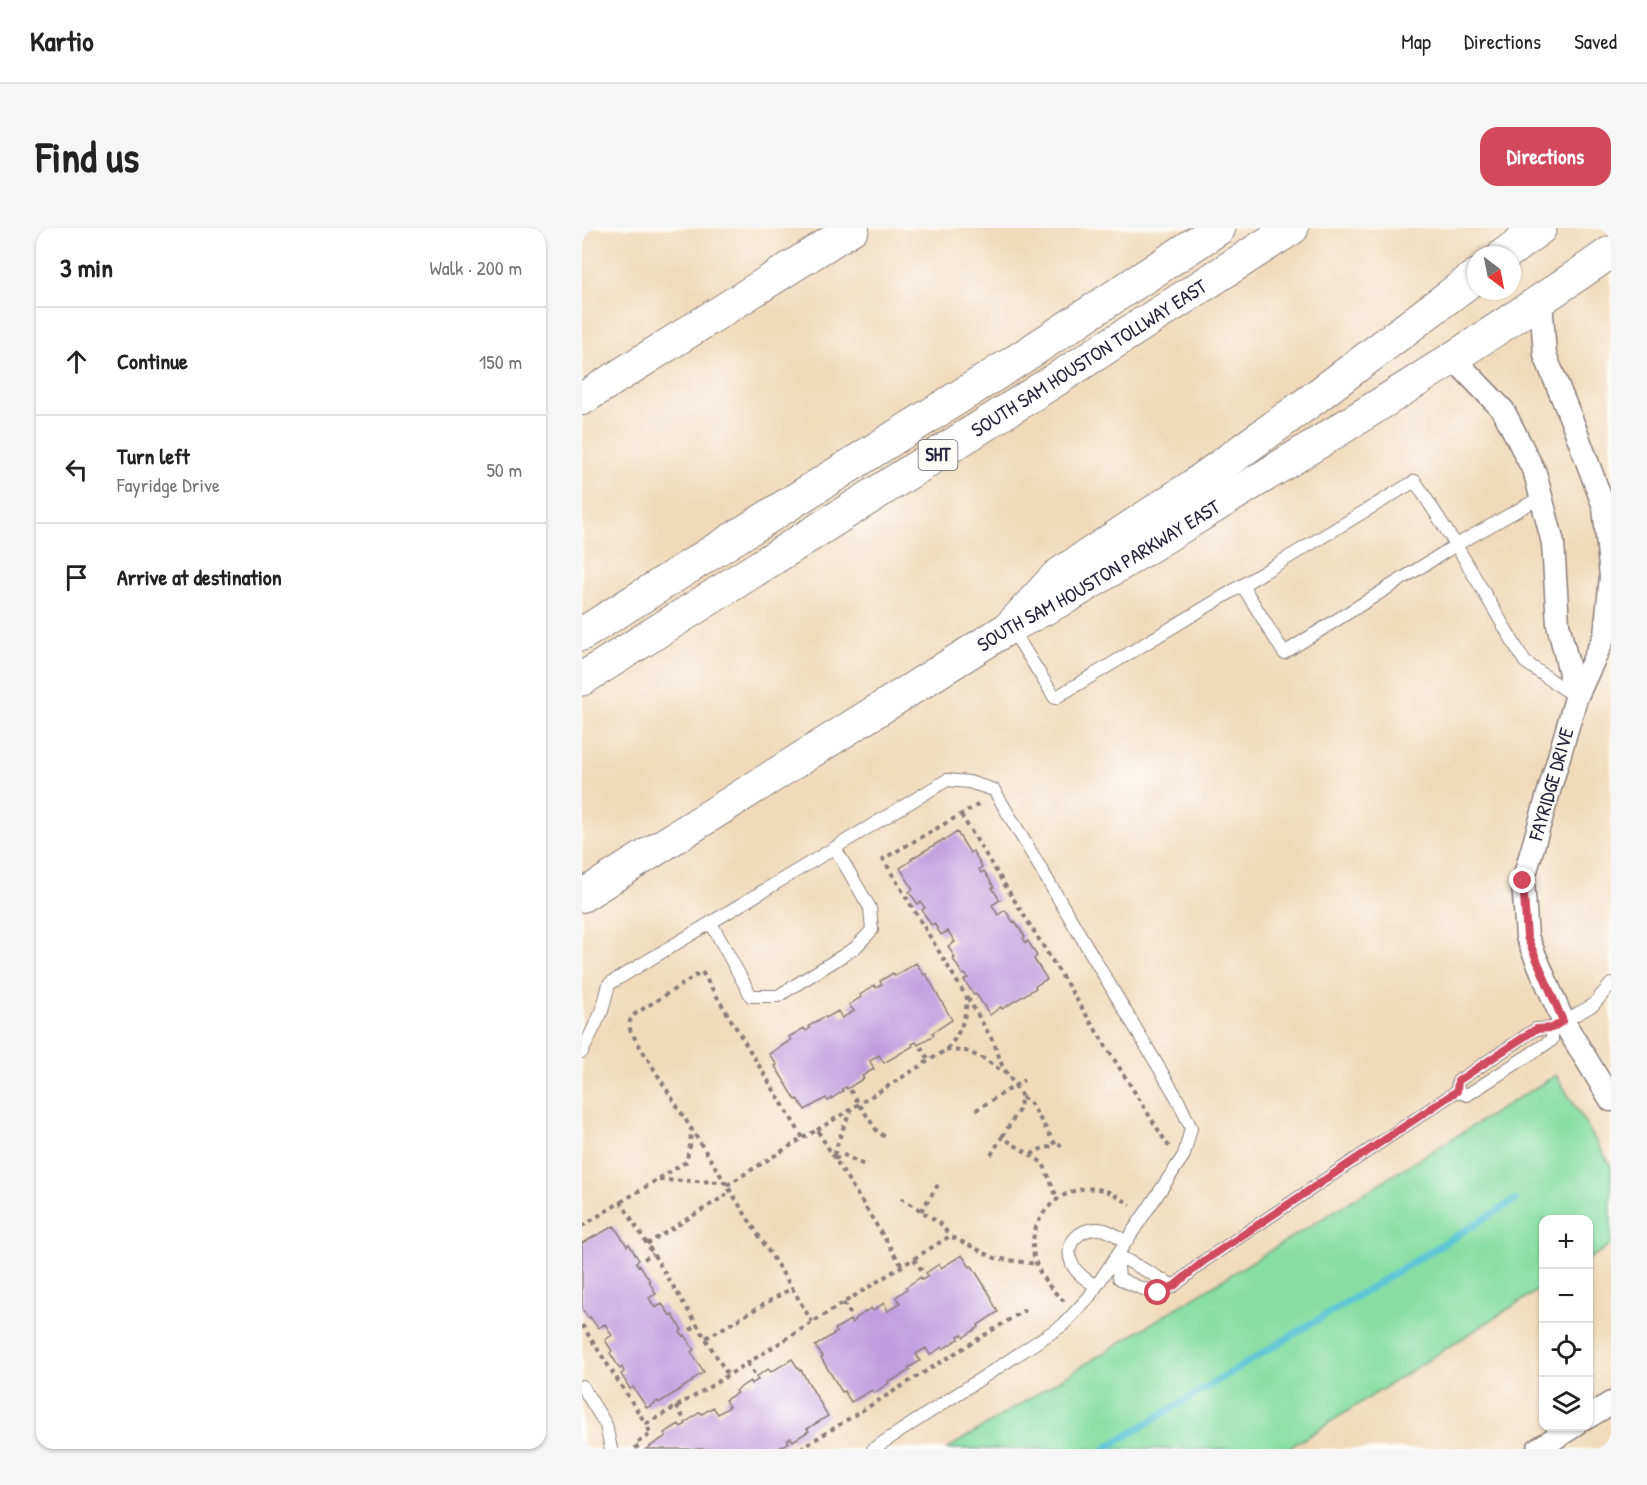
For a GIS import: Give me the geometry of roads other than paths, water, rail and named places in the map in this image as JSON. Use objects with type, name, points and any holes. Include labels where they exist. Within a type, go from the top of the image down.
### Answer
[{"type":"highway","name":"SOUTH SAM HOUSTON TOLLWAY EAST","points":[[582,634],[1014,363],[1219,228]]},
{"type":"highway","name":"SOUTH SAM HOUSTON TOLLWAY EAST","points":[[582,679],[1030,397],[1292,228]]},
{"type":"highway","points":[[1516,246],[1540,228]]},
{"type":"highway","points":[[1010,627],[1057,576],[1193,486],[1467,283]]},
{"type":"main road","points":[[582,399],[853,228]]},
{"type":"main road","name":"SOUTH SAM HOUSTON PARKWAY EAST","points":[[582,896],[1010,627],[1071,595],[1453,358],[1611,252]]},
{"type":"street","name":"FAYRIDGE DRIVE","points":[[1541,301],[1545,356],[1604,507],[1611,577],[1605,635],[1576,698],[1523,881],[1527,937],[1558,1024],[1611,1100]]},
{"type":"street","name":"FAYRIDGE DRIVE","points":[[1453,358],[1503,410],[1535,473],[1552,543],[1558,624],[1576,698]]},
{"type":"street","points":[[1593,1415],[1611,1403]]},
{"type":"street","points":[[1538,1449],[1566,1431]]},
{"type":"lane","points":[[1010,627],[1055,698],[1415,481],[1525,662],[1576,698]]},
{"type":"lane","points":[[1242,585],[1284,653],[1456,545],[1541,497]]},
{"type":"lane","points":[[582,1052],[602,1011],[609,984],[947,780],[969,782],[994,790],[997,794],[1177,1098],[1191,1128],[1184,1155],[1089,1297],[1063,1325],[873,1449]]},
{"type":"lane","points":[[711,923],[751,996],[778,996],[855,948],[872,930],[870,908],[835,848]]},
{"type":"lane","points":[[1457,1091],[1458,1081],[1467,1074],[1536,1029],[1558,1024],[1593,1005],[1611,984]]},
{"type":"lane","points":[[1457,1091],[1467,1095],[1552,1040],[1558,1024]]},
{"type":"lane","points":[[1117,1255],[1119,1278],[1138,1288],[1158,1293],[1174,1286],[1204,1261],[1457,1091]]},
{"type":"lane","points":[[1096,1286],[1073,1266],[1069,1254],[1070,1243],[1076,1235],[1094,1228],[1109,1231],[1126,1242]]},
{"type":"lane","points":[[1117,1255],[1174,1286]]},
{"type":"lane","points":[[582,1386],[606,1425],[611,1449]]},
{"type":"waterway","points":[[1105,1449],[1515,1200]]}]
